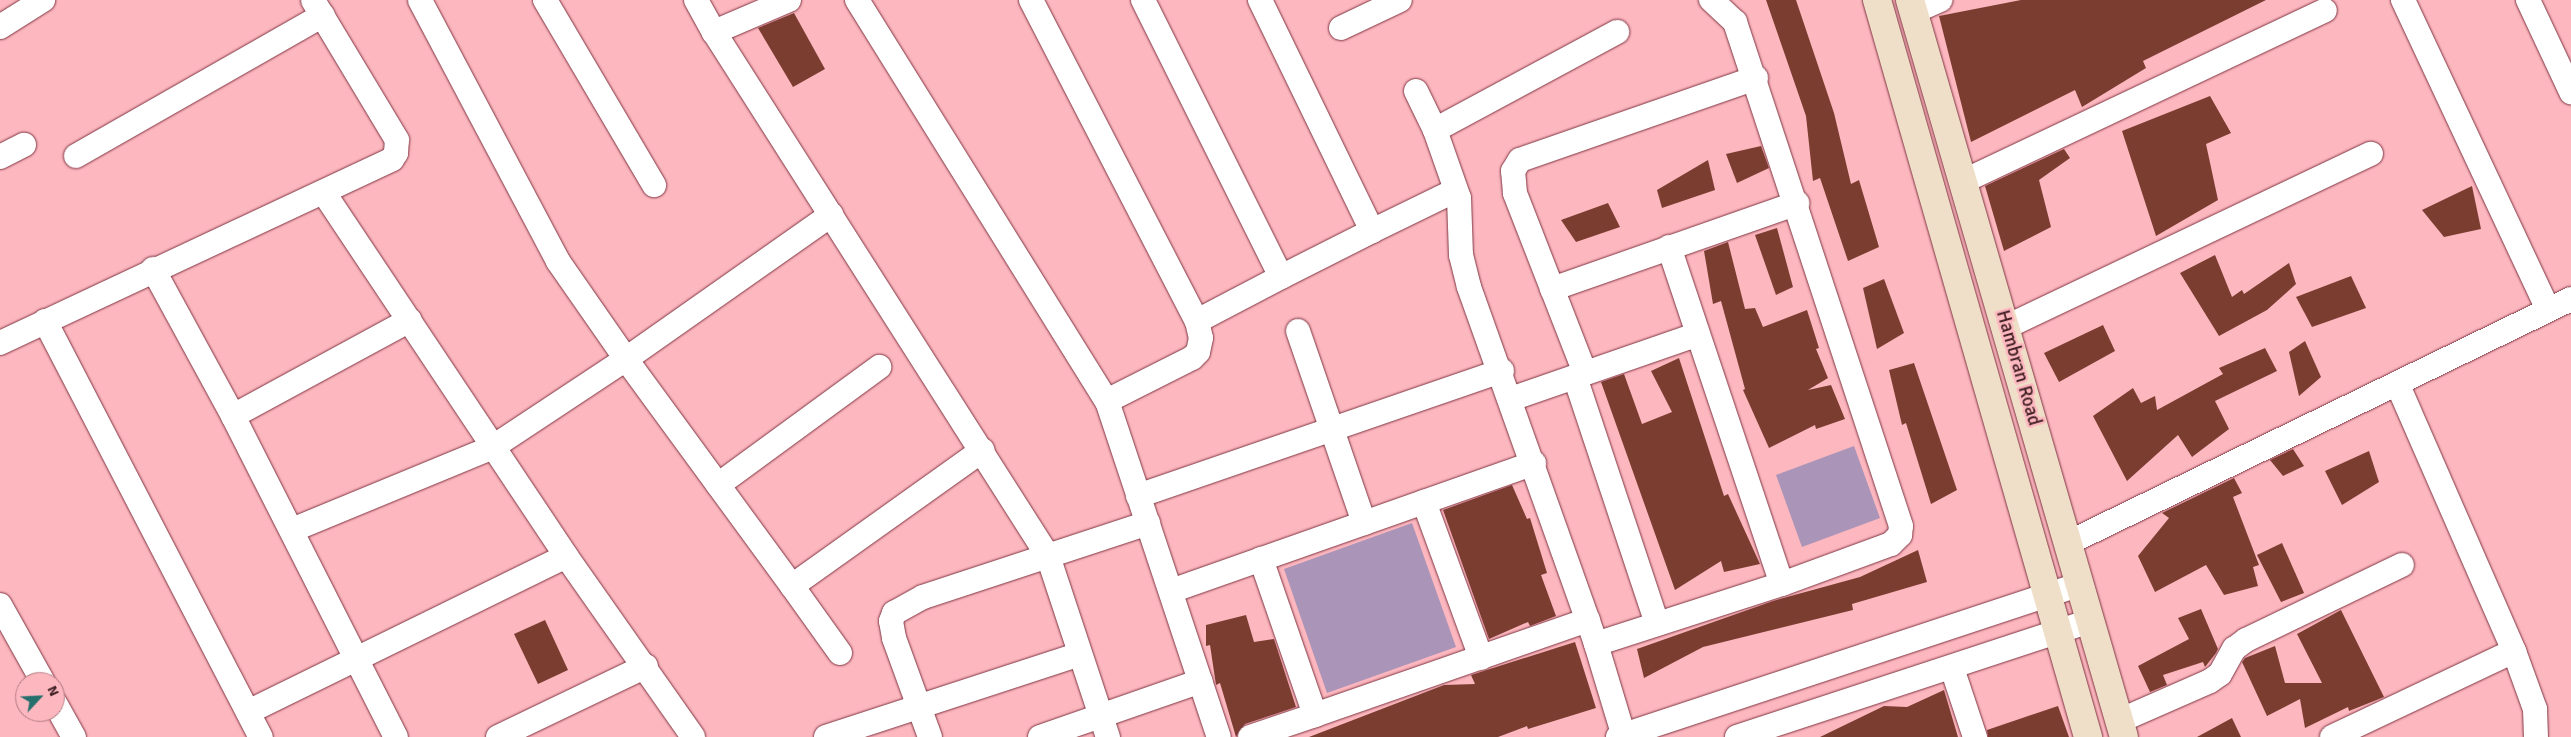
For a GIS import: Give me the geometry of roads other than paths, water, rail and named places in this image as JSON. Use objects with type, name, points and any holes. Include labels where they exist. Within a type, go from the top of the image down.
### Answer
[{"type":"main road","name":"Hambran Road","points":[[1877,0],[2088,737]]},
{"type":"main road","name":"Hambran Road","points":[[1911,6],[1964,181],[2122,729]]},
{"type":"street","points":[[0,28],[43,0]]},
{"type":"street","points":[[420,0],[558,261],[626,359],[840,653]]},
{"type":"street","points":[[545,0],[654,186]]},
{"type":"street","points":[[696,0],[714,32],[983,450],[1048,556],[1105,726]]},
{"type":"street","points":[[714,32],[789,0]]},
{"type":"street","points":[[857,0],[1107,400],[1219,737]]},
{"type":"street","points":[[1031,0],[1197,321],[1200,344],[1192,358],[1107,400]]},
{"type":"street","points":[[1143,0],[1281,277]]},
{"type":"street","points":[[1260,0],[1372,231]]},
{"type":"street","points":[[1341,28],[1400,0]]},
{"type":"street","points":[[1596,644],[1782,584],[1891,544],[1900,535],[1902,526],[1756,78],[1735,22],[1711,0]]},
{"type":"street","points":[[1911,6],[1940,0]]},
{"type":"street","points":[[2403,0],[2548,310]]},
{"type":"street","points":[[2528,0],[2571,92]]},
{"type":"street","points":[[0,343],[153,269],[324,194],[392,159],[396,153],[397,140],[318,8],[76,156]]},
{"type":"street","points":[[1964,181],[2326,10]]},
{"type":"street","points":[[1435,130],[1616,32]]},
{"type":"street","points":[[1657,624],[1552,289],[1516,193],[1513,171],[1520,160],[1528,154],[1756,78]]},
{"type":"street","points":[[1416,91],[1435,130],[1456,190],[1464,267],[1588,620],[1622,736],[2080,584]]},
{"type":"street","points":[[0,157],[24,145]]},
{"type":"street","points":[[2006,327],[2371,154]]},
{"type":"street","points":[[1197,321],[1456,190]]},
{"type":"street","points":[[324,194],[566,556],[646,666],[693,737]]},
{"type":"street","points":[[1552,289],[1796,203]]},
{"type":"street","points":[[292,530],[493,447],[626,359],[831,215]]},
{"type":"street","points":[[1669,247],[1696,335],[1782,584]]},
{"type":"street","points":[[153,269],[233,416],[357,656],[396,737]]},
{"type":"street","points":[[2068,543],[2571,299]]},
{"type":"street","points":[[45,320],[261,737]]},
{"type":"street","points":[[233,416],[410,320]]},
{"type":"street","points":[[1298,331],[1364,523]]},
{"type":"street","points":[[1511,399],[1696,335]]},
{"type":"street","points":[[718,485],[879,368]]},
{"type":"street","points":[[1138,496],[1502,371]]},
{"type":"street","points":[[2397,383],[2514,651],[2534,709],[2536,737]]},
{"type":"street","points":[[792,586],[983,450]]},
{"type":"street","points":[[1171,591],[1534,463]]},
{"type":"street","points":[[1424,502],[1481,658]]},
{"type":"street","points":[[930,737],[894,638],[891,621],[894,612],[923,597],[1148,523]]},
{"type":"street","points":[[248,712],[357,656],[566,556]]},
{"type":"street","points":[[1261,559],[1315,715]]},
{"type":"street","points":[[2122,729],[2220,674],[2234,649],[2246,640],[2402,565]]},
{"type":"street","points":[[0,605],[37,672]]},
{"type":"street","points":[[1250,737],[1588,620]]},
{"type":"street","points":[[1737,737],[2090,622]]},
{"type":"street","points":[[2332,737],[2514,651]]},
{"type":"street","points":[[826,737],[1080,654]]},
{"type":"street","points":[[498,737],[646,666]]},
{"type":"street","points":[[1952,668],[1975,737]]},
{"type":"street","points":[[1040,737],[1105,726],[1201,682]]},
{"type":"street","points":[[65,721],[74,737]]}]
